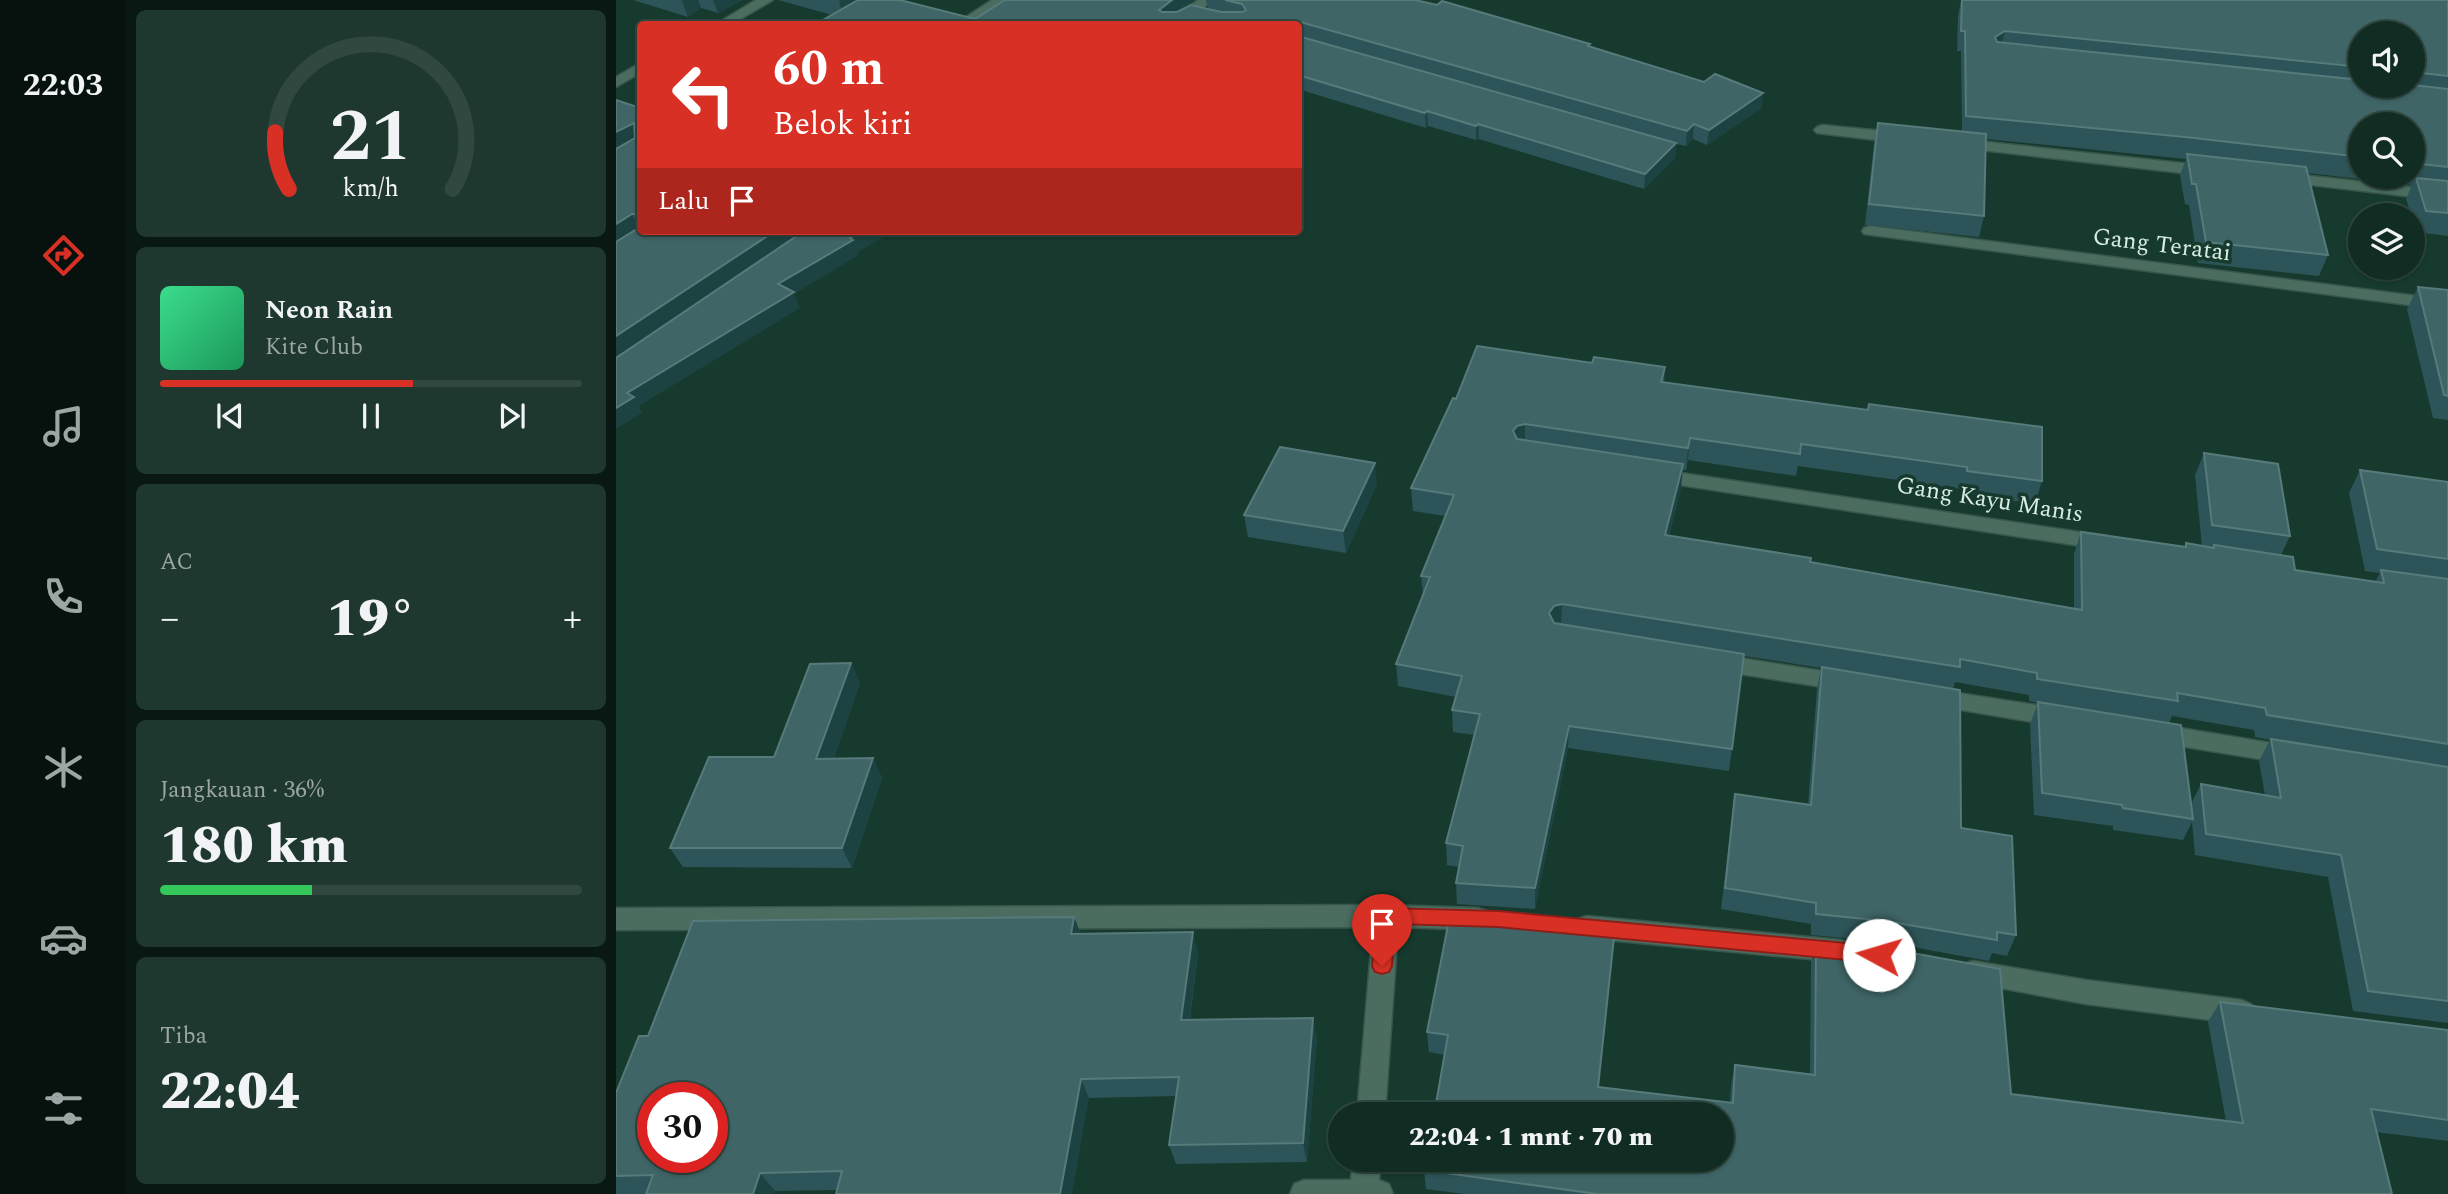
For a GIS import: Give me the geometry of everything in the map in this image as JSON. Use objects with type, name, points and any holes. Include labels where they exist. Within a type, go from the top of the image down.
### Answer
[{"type":"street","points":[[728,21],[766,0]]},
{"type":"street","points":[[967,21],[1002,0]]},
{"type":"street","points":[[1176,21],[1207,0]]},
{"type":"street","points":[[1191,11],[1214,18]]},
{"type":"street","points":[[616,83],[637,69]]},
{"type":"street","points":[[1822,130],[1919,140]]},
{"type":"street","points":[[1947,143],[2225,172]]},
{"type":"street","points":[[2267,177],[2448,196]]},
{"type":"street","name":"Gang Teratai","points":[[1870,231],[2448,305]]},
{"type":"street","name":"Gang Kayu Manis","points":[[1635,472],[2131,546]]},
{"type":"street","points":[[1698,659],[1875,688]]},
{"type":"street","points":[[1916,694],[2080,721]]},
{"type":"street","points":[[2134,729],[2312,758]]},
{"type":"street","points":[[1371,1102],[1386,916]]},
{"type":"street","points":[[616,919],[1386,916],[1498,919]]},
{"type":"street","points":[[1565,925],[1866,954]]},
{"type":"street","points":[[1944,967],[2087,992],[2260,1014]]},
{"type":"street","points":[[1304,1194],[1372,1193],[1369,1172]]},
{"type":"building","points":[[858,0],[900,0],[975,19],[1005,0],[1172,0],[1159,10],[1162,12],[1177,12],[1191,5],[1221,12],[1246,10],[1242,4],[1225,0],[1415,0],[1437,5],[1442,1],[1590,44],[1588,46],[1704,82],[1715,74],[1763,93],[1709,130],[1694,124],[1687,131],[1302,21],[823,20]]},
{"type":"building","points":[[1962,0],[2448,0],[2448,76],[2425,73],[2425,21],[2348,21],[2348,66],[2005,31],[1995,37],[1997,42],[2348,79],[2348,98],[2425,98],[2425,86],[2448,89],[2448,167],[2425,164],[2425,112],[2348,112],[2348,156],[1966,116],[1965,31],[1961,31]]},
{"type":"building","points":[[1302,37],[1676,143],[1645,174],[1478,124],[1476,126],[1427,111],[1425,113],[1302,76]]},
{"type":"building","points":[[616,100],[637,107],[637,214],[632,214],[616,224],[616,149],[635,138],[634,123],[616,132]]},
{"type":"building","points":[[1878,123],[1986,134],[1984,216],[1869,204]]},
{"type":"building","points":[[2187,154],[2306,167],[2328,255],[2206,242],[2196,184],[2192,184]]},
{"type":"building","points":[[2425,179],[2448,181],[2448,213],[2426,211],[2419,189],[2425,189]]},
{"type":"building","points":[[637,229],[637,235],[769,235],[616,336],[616,242]]},
{"type":"building","points":[[798,235],[855,235],[850,238],[853,240],[778,284],[794,292],[627,393],[634,397],[616,408],[616,358]]},
{"type":"building","points":[[2418,287],[2448,290],[2448,396],[2444,395]]},
{"type":"building","points":[[1477,346],[1592,363],[1594,357],[1665,367],[1661,382],[1868,410],[1869,404],[2042,427],[2042,481],[1967,471],[1967,467],[1801,444],[1800,454],[1690,438],[1688,448],[1525,424],[1517,426],[1513,431],[1517,439],[1683,464],[1665,535],[1811,558],[1810,562],[2082,610],[2081,532],[2186,547],[2186,543],[2214,548],[2214,545],[2293,557],[2295,570],[2384,583],[2381,570],[2448,579],[2448,744],[2267,715],[2265,708],[2177,693],[2178,701],[2037,679],[2037,673],[1960,659],[1960,667],[1562,604],[1554,606],[1549,613],[1554,623],[1744,654],[1732,749],[1569,726],[1535,888],[1456,883],[1463,846],[1446,843],[1480,714],[1452,710],[1462,676],[1396,664],[1430,577],[1421,576],[1454,495],[1411,488],[1453,398],[1456,399]]},
{"type":"building","points":[[1280,447],[1375,463],[1343,531],[1244,515]]},
{"type":"building","points":[[2204,453],[2278,464],[2290,536],[2212,525]]},
{"type":"building","points":[[2360,470],[2448,482],[2448,559],[2377,549]]},
{"type":"building","points":[[851,663],[816,759],[873,758],[842,848],[670,848],[709,757],[774,757],[810,664]]},
{"type":"building","points":[[1822,667],[1960,690],[1961,828],[2012,836],[2016,935],[1997,932],[1997,940],[1885,921],[1816,914],[1816,903],[1725,888],[1735,794],[1811,805]]},
{"type":"building","points":[[2038,702],[2181,725],[2193,819],[2042,793]]},
{"type":"building","points":[[2271,739],[2448,767],[2448,1001],[2368,991],[2341,855],[2206,834],[2201,784],[2281,798]]},
{"type":"building","points":[[1451,910],[1529,914],[1528,918],[1615,928],[1598,1087],[1725,1102],[1436,1102],[1448,1035],[1427,1032]]},
{"type":"building","points":[[1074,917],[1071,934],[1193,932],[1181,1020],[1313,1018],[1303,1143],[1169,1145],[1179,1077],[1081,1079],[1060,1194],[836,1194],[842,1171],[760,1173],[753,1194],[646,1194],[653,1175],[616,1176],[616,1093],[639,1036],[648,1036],[693,921]]},
{"type":"building","points":[[1816,941],[1885,948],[2000,969],[2011,1094],[2243,1123],[2220,1002],[2448,1030],[2448,1120],[2371,1109],[2392,1194],[1597,1194],[1438,1172],[1734,1172],[1735,1065],[1815,1075]]},
{"type":"route","points":[[1382,966],[1386,916],[1498,919],[1879,955]]}]
